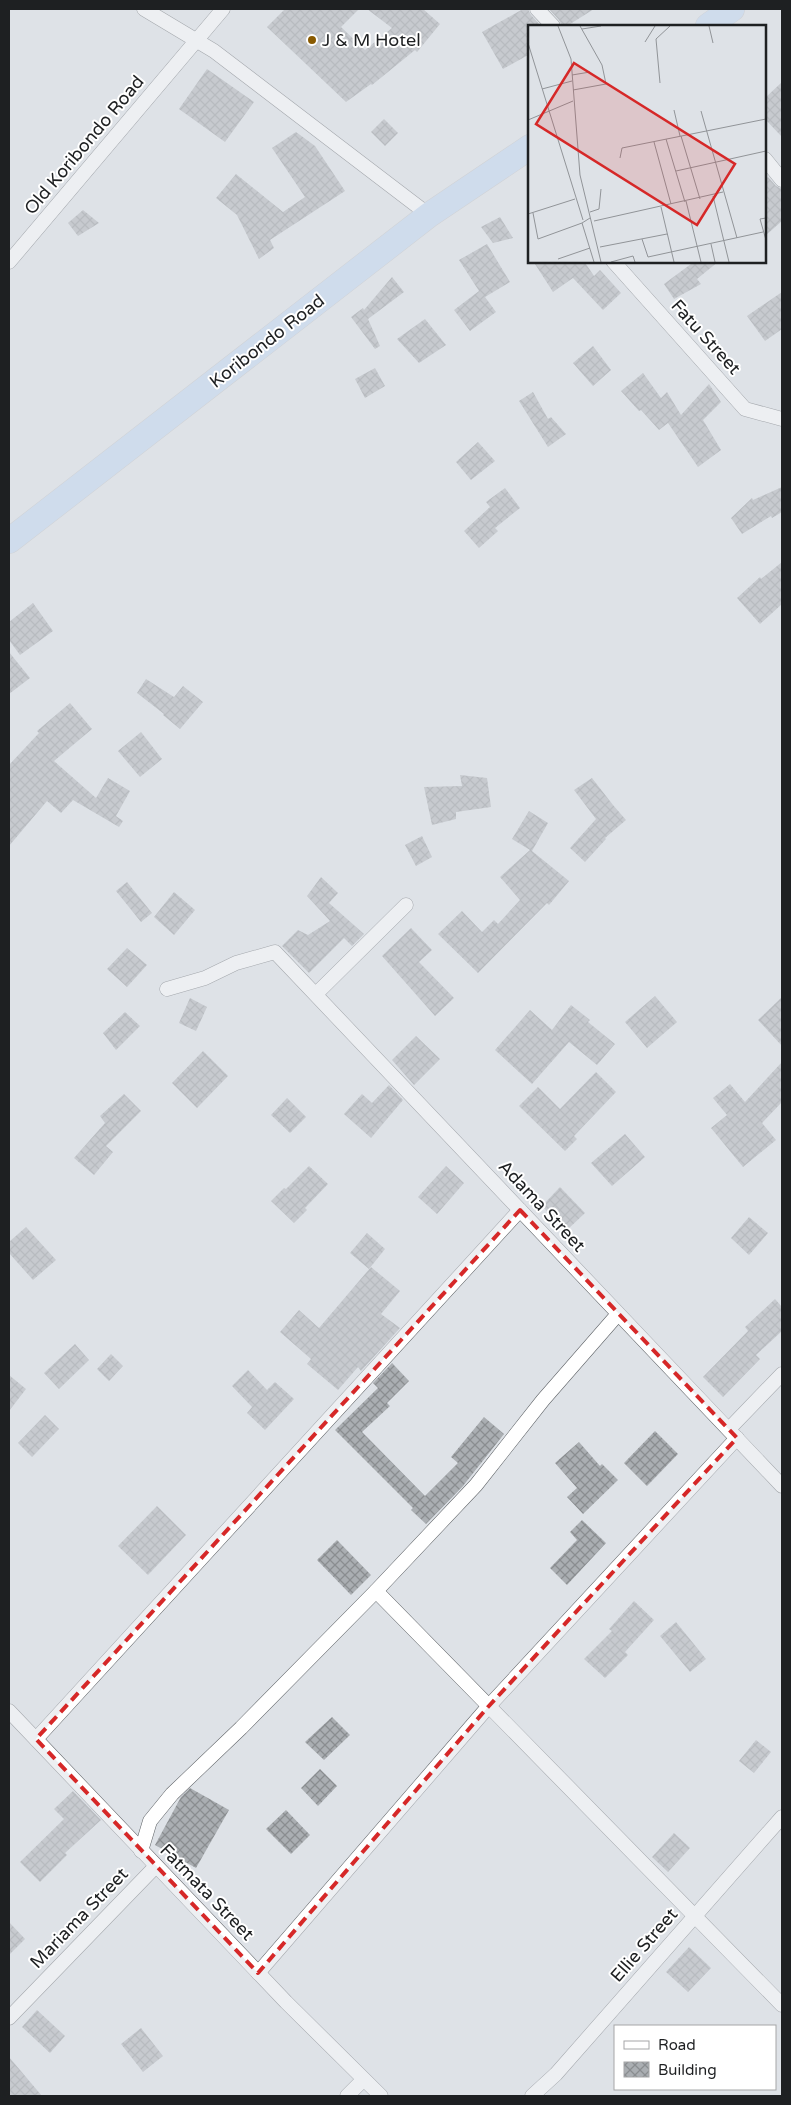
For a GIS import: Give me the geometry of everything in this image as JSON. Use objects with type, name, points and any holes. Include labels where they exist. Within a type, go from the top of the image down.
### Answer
[{"type":"highway","points":[[709,25],[732,9]]},
{"type":"highway","name":"Koribondo Road","points":[[9,541],[428,215],[528,148]]},
{"type":"street","points":[[144,9],[191,46],[214,51],[428,215]]},
{"type":"street","name":"Old Koribondo Road","points":[[9,262],[223,9]]},
{"type":"street","points":[[537,9],[553,25]]},
{"type":"street","points":[[766,160],[782,180]]},
{"type":"street","name":"Fatu Street","points":[[614,262],[745,409],[782,419]]},
{"type":"street","points":[[316,994],[406,905]]},
{"type":"street","name":"Adama Street","points":[[167,989],[205,978],[236,963],[275,952],[782,1486]]},
{"type":"street","points":[[36,1739],[520,1210]]},
{"type":"street","points":[[141,1851],[150,1821],[172,1794],[241,1728],[376,1591],[476,1485],[542,1400],[618,1314]]},
{"type":"street","points":[[258,1973],[488,1707],[733,1433],[782,1374]]},
{"type":"street","points":[[376,1591],[782,2004]]},
{"type":"street","name":"Fatmata Street","points":[[9,1711],[258,1973],[381,2096]]},
{"type":"street","name":"Ellie Street","points":[[532,2096],[556,2074],[782,1817]]},
{"type":"street","name":"Mariama Street","points":[[9,2018],[156,1866]]},
{"type":"street","points":[[347,2096],[363,2080]]},
{"type":"highlighted area","points":[[520,1210],[737,1438],[488,1707],[258,1973],[36,1739]]},
{"type":"building","points":[[285,9],[359,9],[341,27],[365,50],[392,28],[367,9],[423,9],[440,24],[417,52],[415,50],[372,85],[346,102],[267,27]]},
{"type":"building","points":[[523,9],[528,9],[540,25],[528,25],[528,55],[503,69],[482,32]]},
{"type":"building","points":[[549,9],[594,9],[569,25],[562,25]]},
{"type":"building","points":[[207,69],[254,102],[225,142],[179,109]]},
{"type":"building","points":[[782,82],[782,137],[766,120],[766,97]]},
{"type":"building","points":[[384,119],[398,133],[385,146],[371,132]]},
{"type":"building","points":[[296,132],[315,146],[345,191],[270,240],[274,248],[259,259],[237,215],[216,198],[236,174],[283,212],[305,197],[272,148]]},
{"type":"building","points":[[768,177],[776,186],[782,189],[782,221],[766,235],[766,179]]},
{"type":"building","points":[[83,210],[99,223],[78,236],[68,223]]},
{"type":"building","points":[[500,217],[513,238],[493,243],[481,227]]},
{"type":"building","points":[[487,244],[510,282],[485,297],[496,312],[470,331],[454,310],[479,291],[459,260]]},
{"type":"building","points":[[534,262],[585,262],[594,276],[600,270],[621,293],[603,310],[573,278],[553,292]]},
{"type":"building","points":[[694,262],[718,262],[697,279],[701,284],[674,299],[664,284]]},
{"type":"building","points":[[392,277],[404,292],[368,319],[380,346],[375,349],[351,317],[363,308],[364,310]]},
{"type":"building","points":[[782,292],[782,329],[765,341],[747,316]]},
{"type":"building","points":[[425,319],[446,345],[419,363],[397,339]]},
{"type":"building","points":[[593,346],[611,370],[593,386],[573,363]]},
{"type":"building","points":[[375,368],[385,386],[365,398],[355,379]]},
{"type":"building","points":[[643,373],[661,398],[667,392],[681,415],[709,384],[721,402],[703,420],[721,450],[698,467],[668,423],[659,430],[641,410],[639,411],[621,391]]},
{"type":"building","points":[[533,392],[548,419],[551,417],[566,434],[548,447],[519,401]]},
{"type":"building","points":[[478,442],[495,461],[471,480],[456,462]]},
{"type":"building","points":[[782,487],[782,512],[772,518],[771,516],[742,534],[731,518],[752,498],[753,500]]},
{"type":"building","points":[[505,488],[520,508],[495,528],[498,531],[479,548],[464,531],[490,507],[486,502]]},
{"type":"building","points":[[782,562],[782,604],[760,624],[737,598],[760,577],[761,579]]},
{"type":"building","points":[[33,603],[53,631],[20,655],[9,640],[9,622]]},
{"type":"building","points":[[9,652],[30,678],[9,694]]},
{"type":"building","points":[[146,679],[174,697],[183,686],[203,702],[180,729],[137,693]]},
{"type":"building","points":[[70,703],[92,729],[54,761],[96,798],[108,778],[130,791],[116,816],[123,821],[119,827],[73,800],[61,813],[47,801],[9,846],[9,765],[39,733],[37,731]]},
{"type":"building","points":[[141,732],[162,759],[140,777],[118,751]]},
{"type":"building","points":[[460,775],[487,778],[491,807],[456,812],[456,819],[432,825],[424,787],[462,786]]},
{"type":"building","points":[[592,778],[626,820],[605,838],[585,862],[570,848],[596,819],[574,790]]},
{"type":"building","points":[[529,811],[548,823],[532,851],[569,881],[549,905],[547,903],[478,973],[438,934],[462,911],[482,932],[494,920],[498,924],[520,900],[500,877],[530,850],[512,839]]},
{"type":"building","points":[[422,836],[432,857],[416,866],[405,845]]},
{"type":"building","points":[[321,877],[338,893],[329,903],[364,934],[352,946],[344,938],[309,973],[282,946],[298,930],[308,935],[330,921],[307,896]]},
{"type":"building","points":[[127,882],[152,913],[141,922],[116,891]]},
{"type":"building","points":[[174,892],[195,910],[174,935],[154,917]]},
{"type":"building","points":[[411,928],[432,950],[419,962],[454,998],[435,1016],[382,956]]},
{"type":"building","points":[[127,948],[147,965],[127,987],[107,969]]},
{"type":"building","points":[[655,996],[677,1022],[647,1048],[625,1022]]},
{"type":"building","points":[[782,997],[782,1046],[758,1020]]},
{"type":"building","points":[[190,998],[207,1007],[196,1031],[179,1023]]},
{"type":"building","points":[[571,1005],[615,1044],[597,1065],[569,1042],[532,1084],[495,1050],[530,1010],[552,1030]]},
{"type":"building","points":[[125,1012],[140,1026],[116,1050],[103,1033]]},
{"type":"building","points":[[416,1036],[440,1059],[414,1085],[392,1060]]},
{"type":"building","points":[[203,1051],[228,1076],[197,1108],[172,1083]]},
{"type":"building","points":[[782,1062],[782,1102],[762,1123],[776,1140],[743,1167],[711,1128],[727,1115],[713,1098],[730,1084],[745,1102]]},
{"type":"building","points":[[596,1072],[616,1092],[574,1136],[577,1139],[565,1151],[519,1106],[538,1087],[560,1109]]},
{"type":"building","points":[[389,1085],[403,1100],[371,1138],[344,1114],[362,1094],[372,1103]]},
{"type":"building","points":[[124,1094],[141,1111],[106,1146],[113,1152],[94,1175],[74,1158],[105,1123],[100,1116]]},
{"type":"building","points":[[287,1098],[306,1117],[290,1133],[271,1115]]},
{"type":"building","points":[[625,1134],[645,1157],[612,1186],[591,1163]]},
{"type":"building","points":[[309,1166],[328,1184],[305,1208],[307,1210],[294,1223],[271,1201]]},
{"type":"building","points":[[446,1166],[464,1183],[437,1214],[418,1197]]},
{"type":"building","points":[[560,1187],[585,1213],[566,1231],[542,1206]]},
{"type":"building","points":[[749,1217],[768,1233],[749,1255],[731,1238]]},
{"type":"building","points":[[26,1227],[56,1260],[33,1280],[9,1253],[9,1242]]},
{"type":"building","points":[[367,1233],[385,1249],[369,1269],[350,1253]]},
{"type":"building","points":[[371,1267],[400,1291],[381,1314],[400,1328],[361,1371],[358,1367],[338,1390],[307,1364],[311,1359],[280,1332],[299,1310],[319,1328]]},
{"type":"building","points":[[775,1299],[782,1307],[782,1331],[756,1355],[760,1359],[723,1397],[703,1377],[748,1331],[745,1327]]},
{"type":"building","points":[[75,1344],[89,1360],[59,1389],[44,1373]]},
{"type":"building","points":[[111,1354],[123,1366],[109,1381],[97,1369]]},
{"type":"building","points":[[392,1363],[409,1381],[387,1403],[390,1406],[362,1432],[425,1496],[458,1463],[451,1457],[484,1417],[504,1434],[463,1486],[426,1524],[411,1510],[413,1508],[335,1430],[378,1388],[373,1383]]},
{"type":"building","points":[[248,1370],[267,1390],[275,1382],[294,1399],[265,1430],[247,1413],[252,1407],[232,1386]]},
{"type":"building","points":[[9,1375],[26,1389],[9,1411]]},
{"type":"building","points":[[45,1415],[59,1429],[32,1457],[18,1443]]},
{"type":"building","points":[[655,1431],[678,1454],[647,1486],[624,1463]]},
{"type":"building","points":[[579,1442],[600,1466],[602,1464],[618,1480],[583,1514],[567,1497],[577,1488],[555,1463]]},
{"type":"building","points":[[157,1506],[186,1535],[148,1575],[118,1546]]},
{"type":"building","points":[[582,1520],[606,1543],[567,1585],[550,1568],[577,1540],[570,1532]]},
{"type":"building","points":[[337,1540],[371,1575],[351,1595],[317,1560]]},
{"type":"building","points":[[634,1601],[654,1620],[625,1652],[628,1655],[605,1678],[584,1659],[612,1631],[609,1629]]},
{"type":"building","points":[[676,1622],[706,1659],[690,1672],[660,1636]]},
{"type":"building","points":[[332,1717],[350,1735],[324,1760],[305,1742]]},
{"type":"building","points":[[756,1740],[771,1752],[754,1773],[739,1761]]},
{"type":"building","points":[[320,1769],[337,1786],[318,1806],[301,1788]]},
{"type":"building","points":[[190,1788],[229,1810],[196,1868],[155,1845],[181,1797]]},
{"type":"building","points":[[73,1791],[101,1820],[65,1853],[67,1855],[40,1882],[20,1862],[64,1819],[54,1809]]},
{"type":"building","points":[[286,1810],[310,1835],[291,1854],[266,1829]]},
{"type":"building","points":[[674,1833],[690,1848],[668,1872],[652,1857]]},
{"type":"building","points":[[9,1922],[25,1939],[9,1955]]},
{"type":"building","points":[[689,1947],[711,1968],[688,1992],[666,1972]]},
{"type":"building","points":[[37,2010],[65,2036],[50,2053],[22,2027]]},
{"type":"building","points":[[141,2028],[163,2056],[143,2072],[121,2044]]},
{"type":"building","points":[[9,2057],[42,2096],[9,2096]]},
{"type":"place","name":"J & M Hotel","points":[[312,40]]}]
